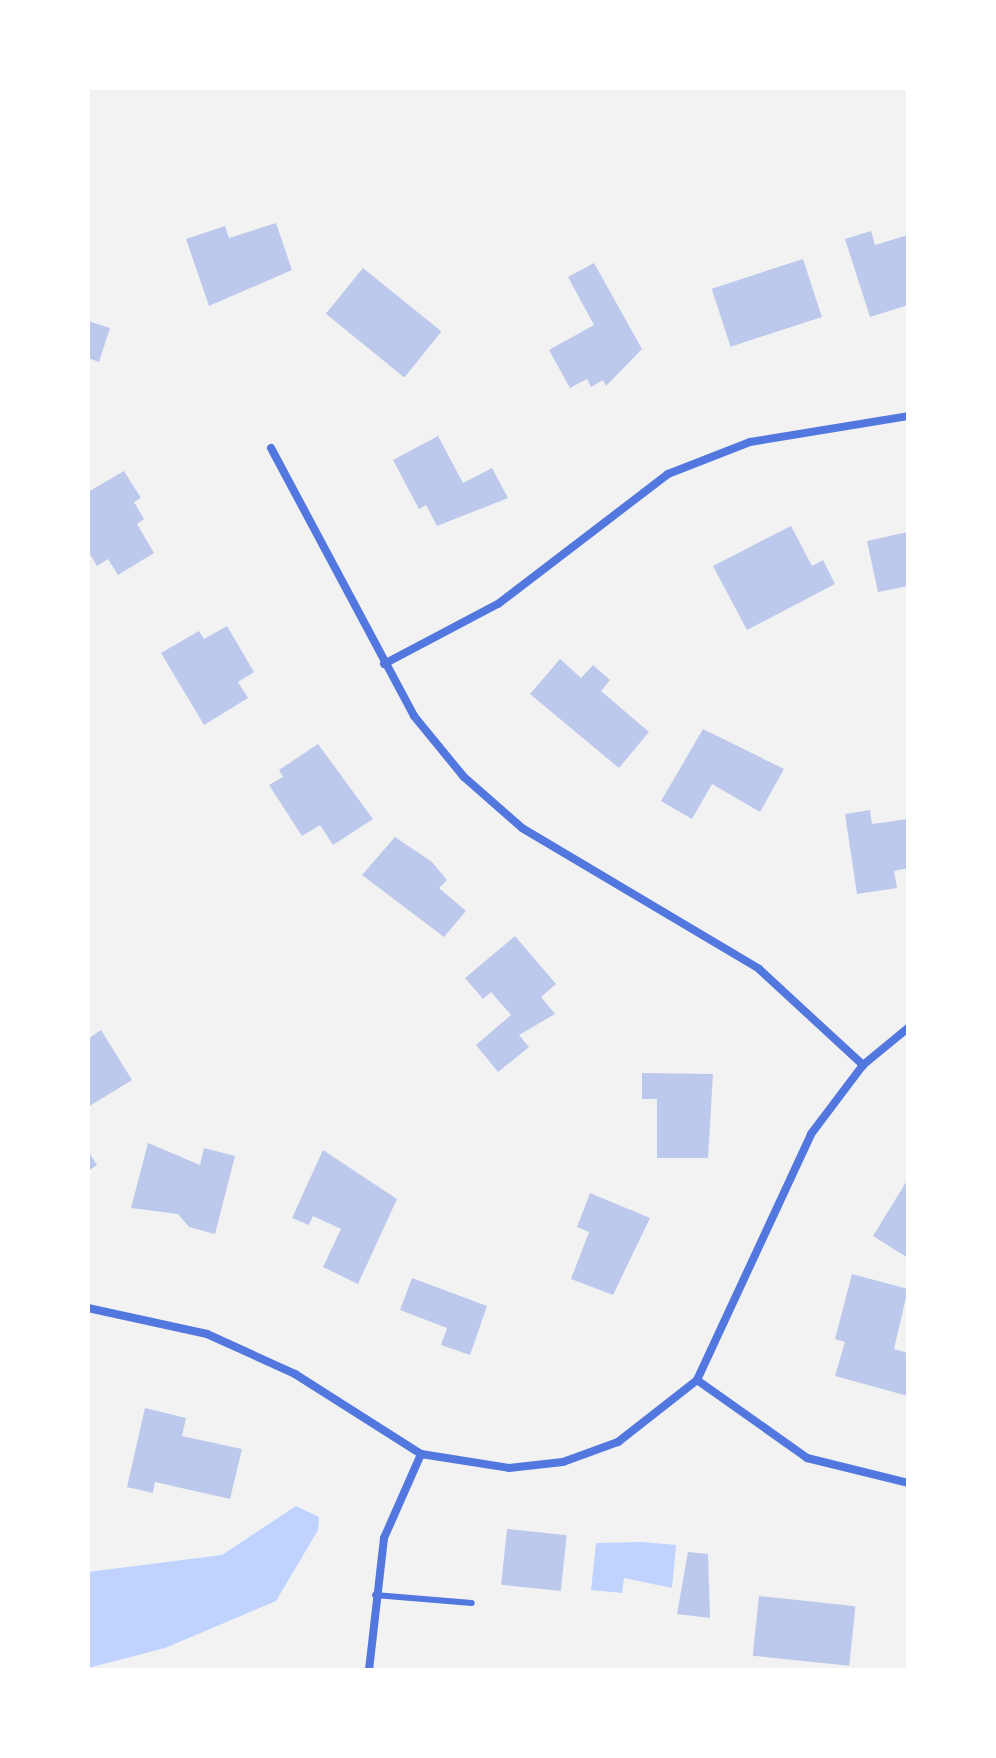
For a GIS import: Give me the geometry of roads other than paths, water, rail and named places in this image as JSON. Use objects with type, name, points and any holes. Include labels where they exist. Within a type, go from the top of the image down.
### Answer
[{"type":"street","points":[[384,664],[498,604],[668,474],[750,442],[908,416]]},
{"type":"street","points":[[271,448],[384,664],[439,750],[490,803],[759,969],[863,1065]]},
{"type":"street","points":[[88,1308],[207,1334],[295,1374],[421,1454],[509,1468],[563,1462],[618,1442],[697,1380],[811,1134],[863,1065],[908,1028]]},
{"type":"street","points":[[697,1380],[807,1458],[908,1483]]},
{"type":"street","points":[[369,1670],[375,1595],[384,1538],[421,1454]]},
{"type":"lane","points":[[375,1595],[472,1603]]},
{"type":"water","points":[[296,1506],[319,1517],[318,1530],[276,1601],[165,1648],[88,1668],[88,1572],[222,1555]]},
{"type":"water","points":[[596,1543],[676,1545],[672,1588],[624,1578],[622,1593],[591,1590]]}]
